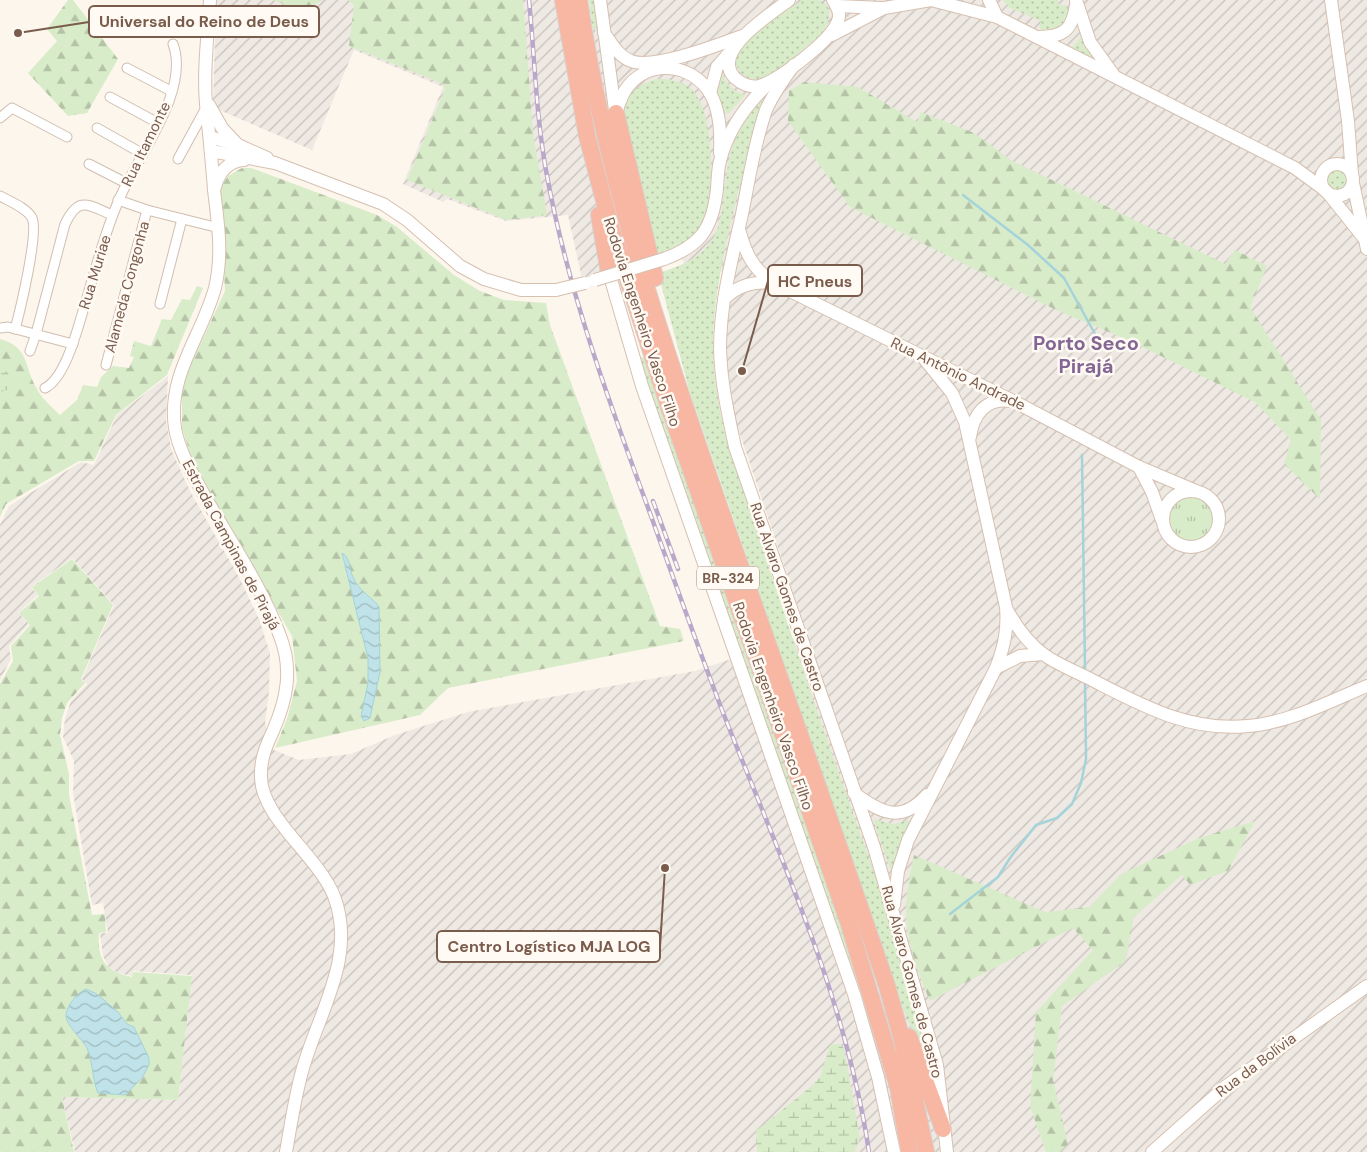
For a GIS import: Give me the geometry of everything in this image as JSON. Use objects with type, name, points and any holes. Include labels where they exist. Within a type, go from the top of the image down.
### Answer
[{"type":"highway","name":"Rodovia Engenheiro Vasco Filho","points":[[563,0],[595,173],[669,407],[777,713],[872,998],[898,1087],[909,1152]]},
{"type":"highway","name":"Rodovia Engenheiro Vasco Filho","points":[[579,0],[604,132],[631,234],[684,405],[887,986],[902,1036],[926,1152]]},
{"type":"highway","points":[[616,113],[677,368],[684,405]]},
{"type":"highway","points":[[595,173],[602,234],[596,279]]},
{"type":"highway","points":[[887,986],[914,1047],[943,1129]]},
{"type":"main road","name":"Estrada Campinas de Pirajá","points":[[210,0],[206,103],[219,228],[219,263],[215,287],[178,380],[174,404],[175,428],[188,466],[264,601],[282,640],[288,666],[286,691],[280,714],[262,761],[262,787],[273,812],[316,865],[325,880],[338,909],[341,934],[336,976],[329,1001],[303,1065],[286,1152]]},
{"type":"main road","points":[[600,0],[616,113]]},
{"type":"main road","points":[[710,93],[717,67],[732,49],[747,34],[789,0]]},
{"type":"main road","points":[[823,40],[884,8],[931,0],[997,17],[1295,168],[1326,191],[1366,244]]},
{"type":"main road","points":[[989,0],[997,17]]},
{"type":"main road","points":[[1331,0],[1350,144],[1352,179],[1366,244]]},
{"type":"main road","points":[[1038,37],[1050,37],[1064,32],[1070,26],[1076,2]]},
{"type":"main road","points":[[1076,2],[1090,42],[1114,76]]},
{"type":"main road","points":[[732,49],[727,61],[735,78],[743,85],[758,86],[772,80],[794,65],[836,26],[839,19],[835,3],[884,8]]},
{"type":"main road","points":[[604,33],[622,56],[640,63],[702,50],[747,34]]},
{"type":"main road","name":"Rua Alvaro Gomes de Castro","points":[[794,65],[776,89],[766,111],[757,141],[724,299],[720,349],[722,379],[735,447],[894,913],[936,1065],[943,1129]]},
{"type":"main road","points":[[210,136],[238,145],[275,163],[383,204],[407,220],[460,266],[484,280],[521,290],[556,290],[664,259],[694,245],[707,227],[716,198],[720,161],[717,111],[710,93],[700,81],[687,72],[678,68],[662,68],[647,72],[634,80],[623,94],[616,113]]},
{"type":"main road","points":[[720,161],[736,123],[751,102],[772,80]]},
{"type":"main road","points":[[717,111],[730,114],[751,102]]},
{"type":"main road","points":[[206,103],[216,120],[238,145]]},
{"type":"main road","points":[[1326,191],[1322,180],[1350,144]]},
{"type":"main road","points":[[211,151],[275,163]]},
{"type":"main road","points":[[214,190],[220,176],[228,165],[240,160],[254,160]]},
{"type":"main road","points":[[1295,168],[1347,168],[1352,179],[1347,193],[1342,195],[1326,191]]},
{"type":"main road","name":"Rua Antônio Andrade","points":[[738,228],[750,260],[763,275],[774,283],[1013,401],[1139,467],[1196,491]]},
{"type":"main road","points":[[596,279],[642,386],[835,938],[868,1040],[894,1152]]},
{"type":"main road","name":"Rua Antônio Andrade","points":[[724,299],[744,285],[758,282],[774,283]]},
{"type":"main road","points":[[894,913],[901,858],[996,668],[1006,639],[1006,608],[970,437],[952,393],[922,356]]},
{"type":"main road","points":[[970,437],[973,421],[982,408],[996,400],[1013,401]]},
{"type":"main road","points":[[1139,467],[1152,492],[1162,520],[1170,538],[1177,544],[1196,547],[1213,537],[1219,519],[1213,501],[1196,491],[1186,491],[1172,498],[1163,511],[1162,520]]},
{"type":"main road","points":[[1006,608],[1020,630],[1043,654],[1162,715],[1197,723],[1248,726],[1279,720],[1367,686]]},
{"type":"main road","points":[[996,668],[1020,656],[1043,654]]},
{"type":"main road","points":[[854,793],[876,808],[898,813],[918,804],[939,779]]},
{"type":"main road","name":"Rua da Bolívia","points":[[1152,1152],[1225,1087],[1367,986]]},
{"type":"main road","points":[[882,1101],[887,1136],[885,1152]]},
{"type":"main road","points":[[943,1129],[947,1152]]},
{"type":"street","name":"Rua Itamonte","points":[[173,44],[176,67],[171,91],[158,123],[118,200],[148,210],[219,228]]},
{"type":"street","points":[[127,68],[171,91]]},
{"type":"street","points":[[110,96],[158,123]]},
{"type":"street","points":[[178,159],[206,103]]},
{"type":"street","points":[[0,118],[12,108],[67,138]]},
{"type":"street","points":[[97,128],[142,154]]},
{"type":"street","points":[[89,164],[126,183]]},
{"type":"street","points":[[0,196],[28,214],[34,226],[24,299],[15,329]]},
{"type":"street","name":"Rua Muriae","points":[[45,388],[53,382],[73,344],[118,200]]},
{"type":"street","points":[[30,351],[65,224],[71,210],[78,205],[85,204],[112,215]]},
{"type":"street","name":"Alameda Congonha","points":[[106,364],[148,210]]},
{"type":"street","points":[[160,304],[182,219]]},
{"type":"street","points":[[0,328],[15,329],[73,344]]},
{"type":"shaded area","name":"Porto Seco Pirajá","points":[[216,0],[1367,0],[1367,1152],[75,1152],[62,1097],[178,1100],[192,975],[133,971],[132,976],[109,968],[103,956],[100,933],[108,933],[103,903],[92,905],[73,793],[74,761],[63,737],[65,718],[71,701],[87,684],[82,679],[114,605],[72,558],[31,587],[38,595],[18,613],[29,624],[9,646],[11,659],[0,680],[0,525],[9,506],[81,462],[94,465],[117,415],[168,376],[166,420],[171,449],[190,491],[241,581],[259,619],[270,653],[269,692],[265,723],[274,750],[299,760],[351,754],[395,735],[468,712],[695,671],[807,634],[736,422],[727,365],[723,272],[684,265],[679,249],[582,279],[568,215],[506,221],[447,199],[443,202],[403,184],[443,87],[354,50],[312,150],[217,109],[213,104]]},
{"type":"green space","points":[[68,0],[73,0],[118,59],[87,113],[68,116],[28,73],[57,41],[47,29]]},
{"type":"green space","points":[[273,0],[324,0],[300,10]]},
{"type":"green space","points":[[348,0],[523,0],[533,134],[547,215],[506,220],[407,180],[445,89],[443,84],[349,46],[354,5]]},
{"type":"green space","points":[[589,0],[597,0],[599,31],[593,29]]},
{"type":"green space","points":[[802,0],[818,0],[827,6],[829,15],[827,25],[822,34],[769,77],[756,79],[743,75],[736,64],[739,51],[768,24]]},
{"type":"green space","points":[[1003,0],[1058,0],[1059,5],[1065,5],[1069,9],[1069,17],[1059,29],[1042,31],[1039,27],[1041,21],[1010,8]]},
{"type":"green space","points":[[1081,37],[1098,62],[1071,49]]},
{"type":"green space","points":[[721,67],[729,85],[745,95],[729,113],[724,113],[715,93]]},
{"type":"green space","points":[[657,79],[674,80],[684,84],[697,96],[703,109],[707,126],[711,165],[708,204],[696,233],[682,245],[653,255],[622,116],[627,102],[634,92],[643,84]]},
{"type":"green space","points":[[804,82],[858,87],[917,122],[921,112],[974,133],[1011,160],[1225,264],[1235,250],[1267,266],[1250,307],[1321,420],[1320,499],[1284,464],[1291,440],[1255,402],[1130,341],[1054,309],[850,207],[788,121],[789,91]]},
{"type":"green space","points":[[765,96],[756,121],[736,201],[719,282],[715,309],[713,350],[719,404],[728,445],[817,711],[882,895],[935,1084],[903,1009],[690,393],[658,273],[682,264],[699,254],[710,243],[717,229],[721,214],[730,155],[736,138],[744,123]]},
{"type":"green space","points":[[242,168],[251,168],[377,215],[397,227],[454,275],[480,291],[504,300],[546,303],[550,325],[660,626],[680,629],[684,641],[448,688],[420,715],[275,748],[287,719],[297,681],[292,636],[194,466],[182,428],[182,384],[225,291],[220,189],[228,176]]},
{"type":"green space","points":[[1338,169],[1346,172],[1349,180],[1346,188],[1338,191],[1330,188],[1327,180],[1330,172]]},
{"type":"green space","points":[[612,267],[614,267],[639,356],[644,358],[845,935],[871,1017],[880,1068],[649,394]]},
{"type":"green space","points":[[197,286],[203,288],[167,375],[116,415],[94,461],[79,461],[6,504],[0,517],[0,339],[17,347],[25,359],[39,393],[60,415],[77,400],[83,385],[97,387],[101,377],[113,366],[129,368],[134,357],[130,356],[134,341],[151,346],[162,319],[171,320],[182,299],[190,300]]},
{"type":"green space","points":[[0,367],[8,373],[12,385],[10,389],[0,392]]},
{"type":"green space","points":[[1191,495],[1200,497],[1208,502],[1213,510],[1215,519],[1213,528],[1208,536],[1200,541],[1191,543],[1182,541],[1174,536],[1169,528],[1167,519],[1169,510],[1174,502],[1182,497]]},
{"type":"green space","points":[[72,559],[113,605],[81,679],[85,683],[67,703],[62,718],[60,735],[69,774],[69,795],[92,915],[105,914],[106,932],[99,933],[100,951],[105,963],[116,972],[132,977],[133,972],[192,976],[178,1100],[62,1097],[74,1152],[0,1152],[0,684],[13,661],[11,646],[30,625],[19,613],[39,596],[32,587]]},
{"type":"green space","points":[[873,819],[893,824],[912,820],[891,872]]},
{"type":"green space","points":[[1255,821],[1228,871],[1190,885],[1182,875],[1134,917],[1126,961],[1062,1006],[1053,1080],[1068,1144],[1059,1152],[1046,1152],[1030,1106],[1036,1012],[1093,950],[1073,928],[930,1001],[914,958],[908,935],[907,898],[914,855],[1045,912],[1089,907],[1121,874],[1199,838]]},
{"type":"green space","points":[[839,1044],[844,1048],[860,1138],[855,1152],[757,1152],[756,1131],[814,1084],[820,1077],[830,1045]]},
{"type":"water","points":[[342,553],[348,561],[356,582],[379,607],[380,672],[370,718],[364,721],[361,716],[368,683],[368,658]]},
{"type":"water","points":[[86,989],[97,994],[118,1012],[127,1024],[134,1027],[149,1058],[149,1065],[142,1078],[125,1095],[98,1093],[87,1048],[67,1020],[66,1012],[70,1004]]},
{"type":"waterway","points":[[963,195],[1028,245],[1064,278],[1099,341]]},
{"type":"waterway","points":[[1082,455],[1085,671]]},
{"type":"waterway","points":[[950,914],[998,877],[1010,858],[1036,825],[1057,818],[1072,804],[1081,783],[1086,759],[1085,682]]},
{"type":"railway","points":[[529,0],[538,113],[544,158],[557,222],[578,304],[618,425],[693,633],[808,927],[827,982],[858,1094],[869,1152]]},
{"type":"railway","points":[[653,501],[678,569]]},
{"type":"place","name":"Universal do Reino de Deus","points":[[18,33]]},
{"type":"place","name":"HC Pneus","points":[[742,371]]},
{"type":"place","name":"Centro Logístico MJA LOG","points":[[665,868]]},
{"type":"district","name":"Porto Seco Pirajá","points":[[1086,354]]}]
